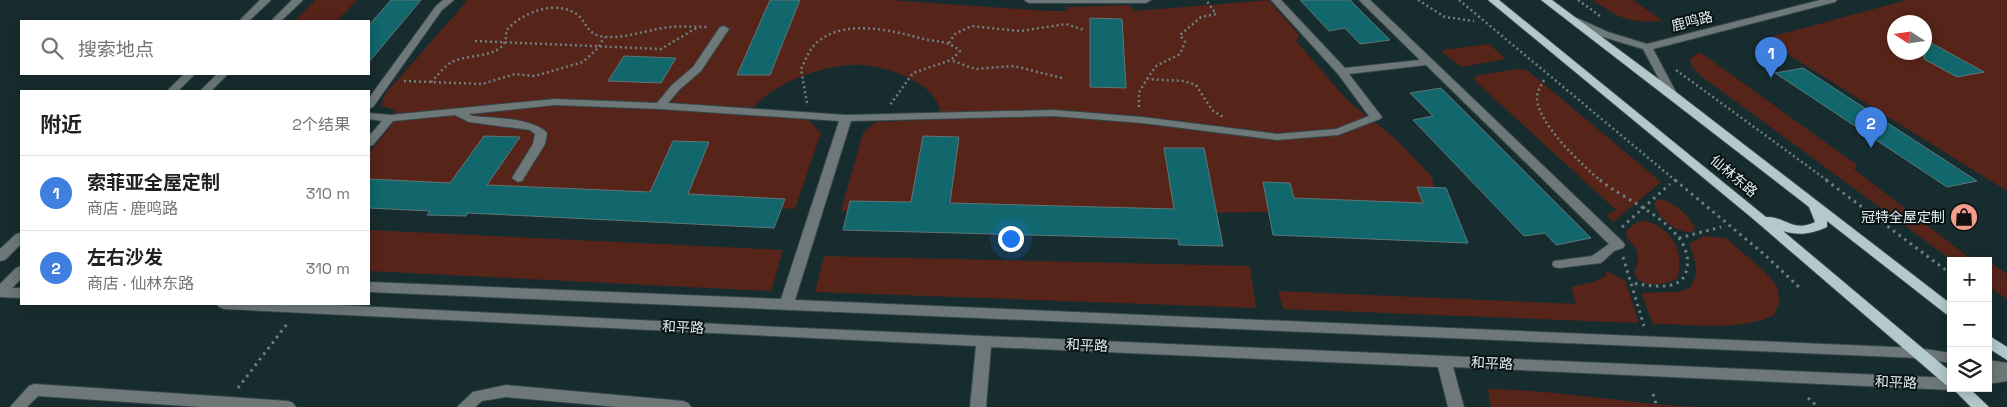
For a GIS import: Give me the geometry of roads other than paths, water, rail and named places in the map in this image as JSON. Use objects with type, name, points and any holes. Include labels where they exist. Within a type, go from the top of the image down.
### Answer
[{"type":"main road","name":"仙林东路","points":[[1493,0],[1756,215],[1947,379]]},
{"type":"main road","name":"仙林东路","points":[[1546,0],[1672,94],[1947,308]]},
{"type":"main road","points":[[1756,215],[1790,230],[1810,231],[1822,224],[1815,206]]},
{"type":"main road","points":[[1992,343],[2007,355]]},
{"type":"main road","points":[[1964,392],[1981,407]]},
{"type":"street","points":[[245,20],[266,0]]},
{"type":"street","points":[[277,20],[298,0]]},
{"type":"street","points":[[370,103],[439,8],[449,0]]},
{"type":"street","points":[[1029,0],[1146,0]]},
{"type":"street","points":[[370,116],[390,118],[555,102],[660,106],[846,118],[1053,113],[1142,120],[1277,137],[1338,132],[1376,117],[1342,72],[1276,0]]},
{"type":"street","points":[[1364,0],[1618,245],[1609,248],[1596,260],[1559,264]]},
{"type":"street","name":"鹿鸣路","points":[[1647,47],[1832,0]]},
{"type":"street","points":[[1572,19],[1604,34],[1647,47],[1672,94]]},
{"type":"street","points":[[660,106],[697,69],[724,29]]},
{"type":"street","points":[[1342,72],[1428,62]]},
{"type":"street","points":[[173,90],[189,75]]},
{"type":"street","points":[[206,90],[222,75]]},
{"type":"street","points":[[458,112],[469,119],[533,127],[541,133],[539,144],[518,178]]},
{"type":"street","points":[[370,142],[390,118]]},
{"type":"street","points":[[786,305],[846,118]]},
{"type":"street","points":[[0,257],[20,238]]},
{"type":"street","points":[[0,278],[20,271]]},
{"type":"street","points":[[0,292],[20,272]]},
{"type":"street","name":"和平路","points":[[370,287],[1334,326],[1918,353],[1947,357]]},
{"type":"street","points":[[0,292],[20,294]]},
{"type":"street","name":"和平路","points":[[245,305],[984,341],[1947,383]]},
{"type":"street","points":[[978,407],[984,341]]},
{"type":"street","points":[[1444,361],[1456,407]]},
{"type":"street","points":[[1992,366],[2007,368]]},
{"type":"street","points":[[1992,377],[2007,375]]},
{"type":"street","points":[[18,407],[34,390],[288,407]]},
{"type":"street","points":[[465,407],[478,396],[506,390],[683,407]]},
{"type":"place","name":"索菲亚全屋定制","points":[[1771,78]]},
{"type":"place","name":"左右沙发","points":[[1871,148]]},
{"type":"place","name":"冠特全屋定制","points":[[1964,217]]}]
